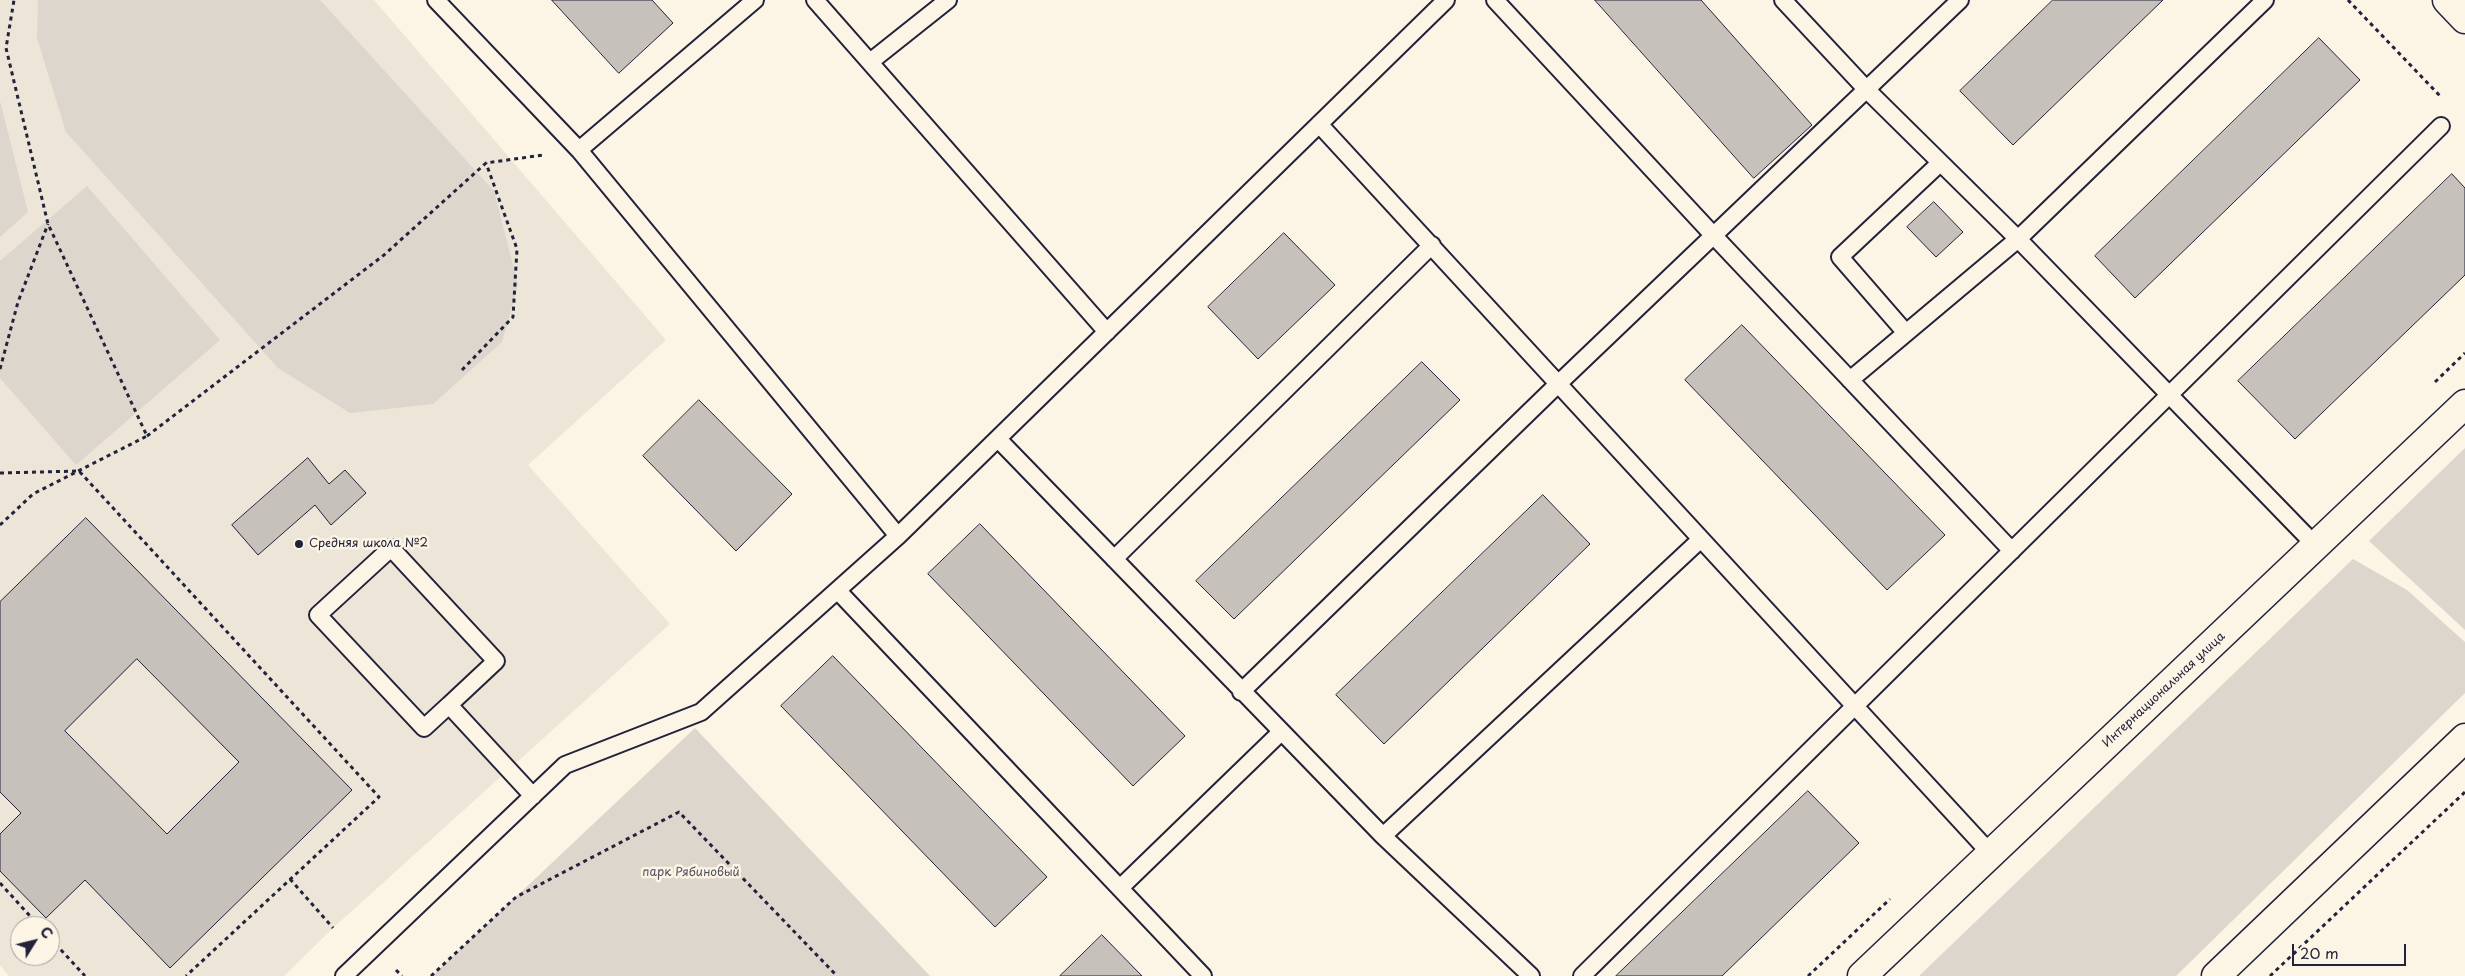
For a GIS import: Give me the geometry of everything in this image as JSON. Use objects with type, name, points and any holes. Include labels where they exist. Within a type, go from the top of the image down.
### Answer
[{"type":"main road","points":[[2447,0],[2465,19]]},
{"type":"main road","name":"Интернациональная улица","points":[[1862,976],[2465,404]]},
{"type":"main road","points":[[2216,976],[2465,738]]},
{"type":"lane","points":[[579,150],[755,0]]},
{"type":"lane","points":[[815,0],[1107,332]]},
{"type":"lane","points":[[870,62],[948,0]]},
{"type":"lane","points":[[344,976],[565,765],[701,712],[838,591],[998,439],[1446,0]]},
{"type":"lane","points":[[1495,0],[1714,236],[2012,551]]},
{"type":"lane","points":[[1783,0],[1867,90],[2018,239],[2316,546]]},
{"type":"lane","points":[[1242,692],[1558,384],[1960,0]]},
{"type":"lane","points":[[1850,380],[2018,239],[2265,0]]},
{"type":"lane","points":[[439,2],[579,150],[898,536]]},
{"type":"lane","points":[[1320,124],[1991,854]]},
{"type":"lane","points":[[1582,976],[2442,126]]},
{"type":"lane","points":[[1906,333],[1840,257],[1940,162]]},
{"type":"lane","points":[[1114,559],[1432,245]]},
{"type":"lane","points":[[998,439],[1383,836],[1531,976]]},
{"type":"lane","points":[[1383,836],[1701,539]]},
{"type":"lane","points":[[392,548],[496,661],[449,705],[424,728],[318,615],[392,548]]},
{"type":"lane","points":[[838,591],[1202,976]]},
{"type":"lane","points":[[449,705],[533,796]]},
{"type":"lane","points":[[1120,888],[1281,732]]},
{"type":"path","points":[[14,0],[6,48],[48,224],[147,436]]},
{"type":"path","points":[[2348,0],[2442,99]]},
{"type":"path","points":[[0,525],[33,494],[147,436],[384,256],[486,163],[579,150]]},
{"type":"path","points":[[462,370],[513,317],[517,249],[486,163]]},
{"type":"path","points":[[0,369],[18,302],[48,224]]},
{"type":"path","points":[[0,473],[79,471],[379,797],[186,976]]},
{"type":"path","points":[[2270,976],[2465,792]]},
{"type":"path","points":[[431,976],[516,897],[679,812],[837,976]]},
{"type":"path","points":[[290,879],[333,928]]},
{"type":"path","points":[[0,883],[30,916]]},
{"type":"path","points":[[60,949],[85,976]]},
{"type":"path","points":[[396,970],[402,976]]},
{"type":"shaded area","name":"Средняя школа №2","points":[[0,0],[374,0],[666,340],[528,465],[670,624],[333,928],[284,976],[9,976],[0,965]]},
{"type":"green space","points":[[38,0],[320,0],[494,191],[518,285],[502,342],[433,404],[350,413],[278,368],[66,132],[37,38]]},
{"type":"green space","points":[[0,101],[28,212],[0,237]]},
{"type":"green space","points":[[87,186],[220,340],[76,465],[0,378],[0,261]]},
{"type":"green space","points":[[2465,448],[2465,630],[2369,541]]},
{"type":"green space","points":[[2353,559],[2407,590],[2465,642],[2465,693],[2176,976],[1919,976]]},
{"type":"green space","name":"парк Рябиновый","points":[[695,728],[930,976],[432,976]]},
{"type":"building","points":[[552,0],[652,0],[673,23],[619,73]]},
{"type":"building","points":[[1595,0],[1701,0],[1812,125],[1754,178]]},
{"type":"building","points":[[2053,0],[2163,0],[2013,145],[1960,91]]},
{"type":"building","points":[[2319,38],[2360,80],[2135,298],[2095,256]]},
{"type":"building","points":[[2452,174],[2465,188],[2465,275],[2295,439],[2238,381]]},
{"type":"building","points":[[1934,202],[1963,232],[1936,257],[1907,227]]},
{"type":"building","points":[[1284,233],[1335,285],[1258,359],[1208,307]]},
{"type":"building","points":[[1742,325],[1945,535],[1887,590],[1685,380]]},
{"type":"building","points":[[1422,362],[1460,400],[1234,619],[1196,581]]},
{"type":"building","points":[[699,400],[792,494],[736,551],[643,456]]},
{"type":"building","points":[[308,458],[329,484],[345,470],[366,493],[331,525],[315,505],[258,555],[232,525]]},
{"type":"building","points":[[1543,495],[1590,544],[1384,744],[1336,695]]},
{"type":"building","points":[[86,518],[352,790],[170,968],[85,880],[48,916],[44,916],[0,871],[0,834],[21,813],[0,792],[0,602]],"holes":[[[137,659],[239,762],[167,834],[65,731]]]},
{"type":"building","points":[[980,524],[1185,736],[1133,786],[928,574]]},
{"type":"building","points":[[833,656],[1047,877],[995,927],[781,706]]},
{"type":"building","points":[[1808,791],[1859,843],[1722,976],[1616,976]]},
{"type":"building","points":[[1102,935],[1142,976],[1060,976]]},
{"type":"place","name":"Средняя школа №2","points":[[299,544]]}]
